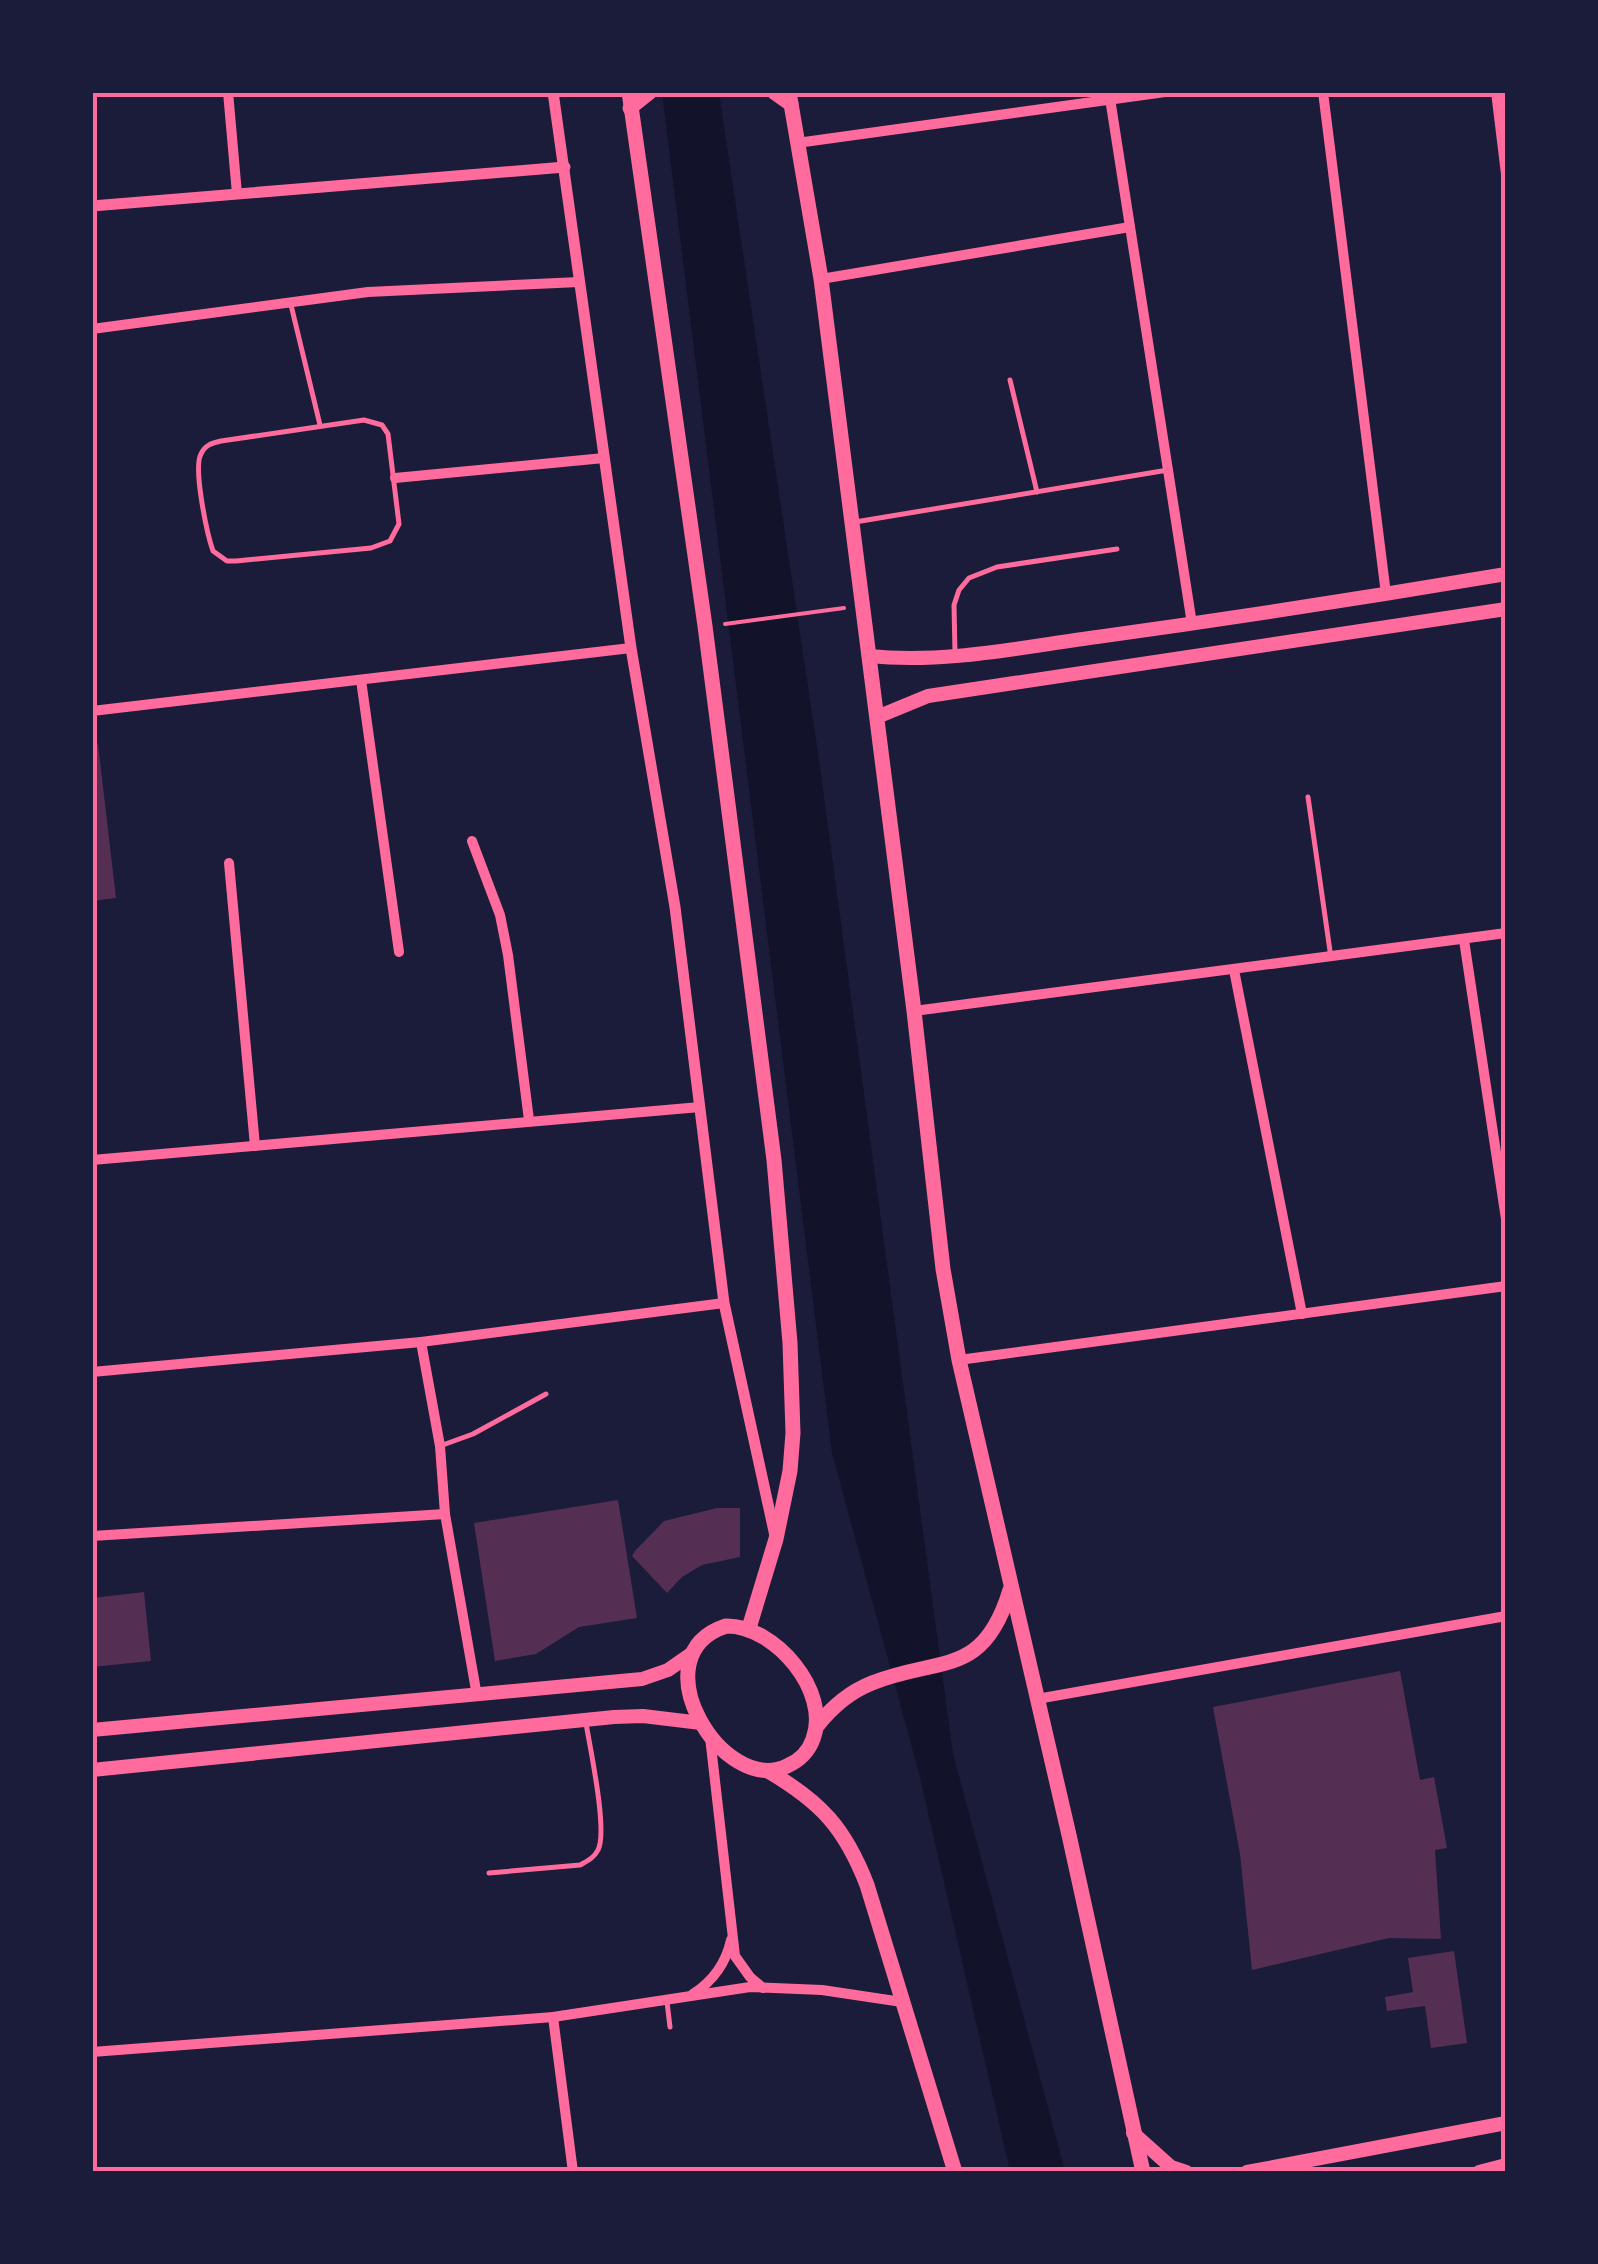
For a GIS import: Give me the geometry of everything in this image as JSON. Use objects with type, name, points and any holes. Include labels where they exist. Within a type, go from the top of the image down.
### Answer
[{"type":"main road","points":[[650,92],[630,100],[706,626],[774,1160],[790,1343],[790,1472],[776,1540],[749,1628]]},
{"type":"main road","points":[[774,92],[790,98],[820,279],[914,1011],[943,1270],[959,1360],[1070,1835],[1143,2172]]},
{"type":"main road","points":[[869,656],[955,656],[1192,624],[1506,574]]},
{"type":"main road","points":[[877,718],[928,696],[1506,609]]},
{"type":"main road","points":[[768,1771],[800,1758],[809,1748],[817,1726],[838,1703],[877,1681],[943,1666],[980,1645],[1004,1610],[1010,1590]]},
{"type":"main road","points":[[92,1730],[642,1679],[668,1670],[691,1654],[705,1636],[726,1626],[749,1628],[774,1642],[796,1668],[814,1702],[817,1726]]},
{"type":"main road","points":[[691,1654],[689,1693],[706,1730],[746,1766],[768,1771],[802,1790],[830,1816],[853,1849],[955,2172]]},
{"type":"main road","points":[[92,1770],[643,1716],[706,1730]]},
{"type":"main road","points":[[1247,2172],[1506,2124]]},
{"type":"main road","points":[[1133,2133],[1171,2167],[1186,2172]]},
{"type":"main road","points":[[1479,2172],[1506,2165]]},
{"type":"street","points":[[228,92],[237,194]]},
{"type":"street","points":[[553,92],[631,648],[675,907],[724,1303],[776,1540]]},
{"type":"street","points":[[797,143],[1110,96],[1165,92]]},
{"type":"street","points":[[1322,92],[1386,594]]},
{"type":"street","points":[[1496,92],[1506,174]]},
{"type":"street","points":[[1110,96],[1192,624]]},
{"type":"street","points":[[92,206],[565,167]]},
{"type":"street","points":[[820,279],[1130,228]]},
{"type":"street","points":[[92,329],[368,292],[580,282]]},
{"type":"street","points":[[394,478],[604,458]]},
{"type":"street","points":[[92,711],[631,648]]},
{"type":"street","points":[[361,680],[399,952]]},
{"type":"street","points":[[472,841],[500,915],[530,1120]]},
{"type":"street","points":[[229,863],[255,1146]]},
{"type":"street","points":[[914,1011],[1506,933]]},
{"type":"street","points":[[1464,940],[1506,1219]]},
{"type":"street","points":[[1234,970],[1302,1314]]},
{"type":"street","points":[[92,1160],[700,1106]]},
{"type":"street","points":[[959,1360],[1506,1286]]},
{"type":"street","points":[[92,1372],[422,1342],[724,1303]]},
{"type":"street","points":[[422,1342],[440,1446],[445,1514],[477,1696]]},
{"type":"street","points":[[92,1536],[445,1514]]},
{"type":"street","points":[[1037,1699],[1506,1616]]},
{"type":"street","points":[[706,1730],[736,1956],[742,1968],[764,1988]]},
{"type":"street","points":[[690,1996],[723,1964],[732,1934]]},
{"type":"street","points":[[92,2052],[553,2017],[750,1987],[822,1990],[902,2002]]},
{"type":"street","points":[[553,2017],[573,2172]]},
{"type":"lane","points":[[290,302],[320,426]]},
{"type":"lane","points":[[1010,380],[1037,492]]},
{"type":"lane","points":[[370,420],[382,424],[388,434],[400,524],[390,541],[381,546],[236,561],[219,557],[210,543],[198,468],[201,453],[212,443],[320,426],[370,420]]},
{"type":"lane","points":[[852,522],[1168,470]]},
{"type":"lane","points":[[955,656],[954,604],[968,578],[996,567],[1118,549]]},
{"type":"lane","points":[[1308,797],[1331,958]]},
{"type":"lane","points":[[440,1446],[473,1434],[546,1394]]},
{"type":"lane","points":[[489,1873],[580,1865],[600,1848],[601,1823],[586,1720]]},
{"type":"lane","points":[[667,2000],[670,2027]]},
{"type":"path","points":[[726,624],[846,608]]},
{"type":"shaded area","points":[[662,93],[719,93],[819,760],[953,1754],[1065,2171],[1010,2171],[919,1773],[832,1453]]},
{"type":"building","points":[[98,744],[116,898],[92,901],[92,745]]},
{"type":"building","points":[[618,1500],[637,1618],[579,1627],[536,1654],[495,1661],[474,1523]]},
{"type":"building","points":[[717,1508],[740,1508],[740,1557],[702,1565],[682,1577],[667,1593],[632,1556],[664,1521]]},
{"type":"building","points":[[144,1592],[151,1661],[92,1667],[92,1598]]},
{"type":"building","points":[[1400,1671],[1420,1780],[1434,1777],[1447,1848],[1435,1850],[1441,1939],[1389,1938],[1252,1970],[1240,1854],[1213,1707]]},
{"type":"building","points":[[1454,1951],[1467,2043],[1431,2048],[1425,2006],[1387,2011],[1385,1997],[1413,1992],[1408,1958]]}]
